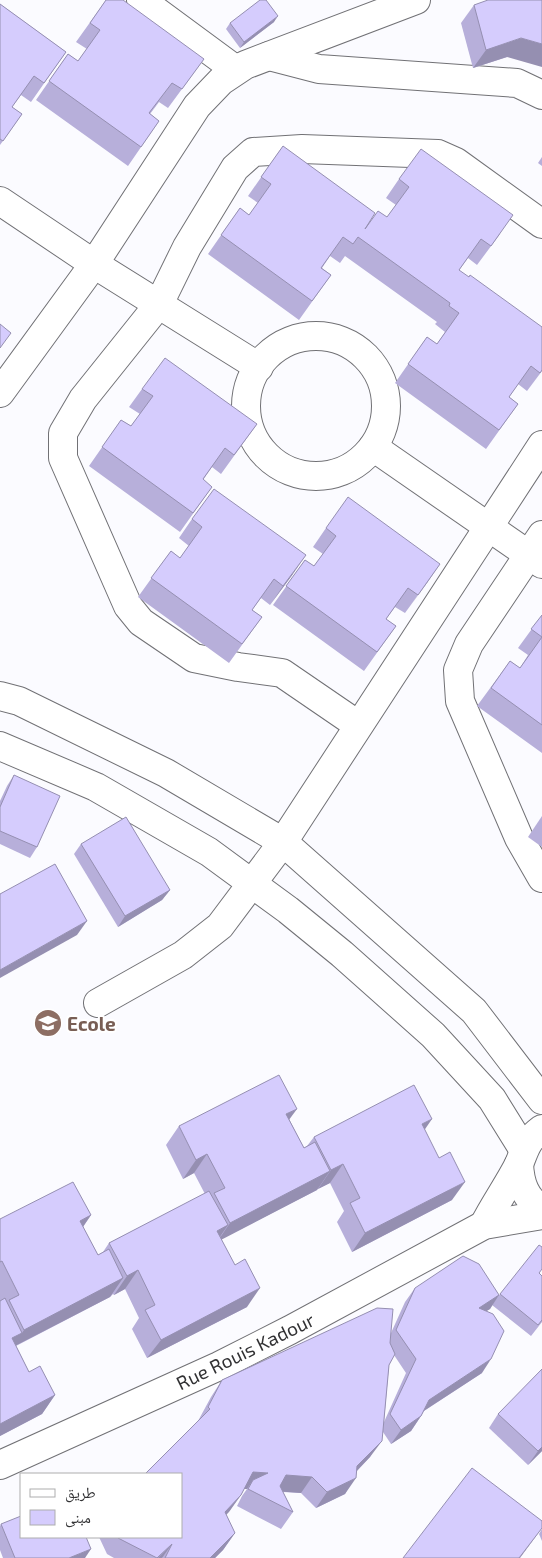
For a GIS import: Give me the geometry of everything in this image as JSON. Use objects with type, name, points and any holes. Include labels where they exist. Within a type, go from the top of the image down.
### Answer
[{"type":"street","points":[[141,0],[236,70]]},
{"type":"street","points":[[0,393],[94,264],[197,106],[221,81],[236,70],[269,56],[416,0]]},
{"type":"street","points":[[269,56],[319,69],[517,84],[542,94]]},
{"type":"street","points":[[358,725],[282,673],[194,658],[141,622],[128,606],[62,458],[63,432],[83,399],[159,304],[187,247],[235,168],[253,152],[302,149],[438,154],[456,162],[542,224]]},
{"type":"street","points":[[0,201],[94,264],[259,367]]},
{"type":"street","points":[[311,336],[336,339],[358,350],[374,366],[384,388],[386,413],[380,436],[372,447],[366,456],[344,472],[319,477],[295,474],[274,462],[258,446],[248,424],[246,399],[253,376],[267,356],[288,342],[311,336]]},
{"type":"street","points":[[98,1003],[183,955],[220,926],[250,882],[283,842],[487,526],[542,445]]},
{"type":"street","points":[[372,447],[487,526],[537,551],[469,644],[458,670],[460,701],[519,838],[542,878]]},
{"type":"street","points":[[0,696],[19,701],[166,773],[283,842],[474,1011],[542,1100]]},
{"type":"street","points":[[0,746],[96,787],[209,852],[342,954],[433,1035],[492,1099],[521,1156],[520,1180],[526,1194],[542,1209]]},
{"type":"street","points":[[484,1225],[532,1136],[542,1129]]},
{"type":"street","points":[[484,1225],[542,1215]]},
{"type":"street","name":"Rue Rouis Kadour","points":[[0,1465],[219,1366],[290,1330],[484,1225]]},
{"type":"building","points":[[106,0],[123,0],[204,59],[182,89],[172,83],[149,113],[159,121],[141,147],[49,81],[68,54],[78,61],[100,30],[90,23]]},
{"type":"building","points":[[260,0],[266,0],[278,16],[244,42],[230,23]]},
{"type":"building","points":[[488,0],[542,0],[542,44],[521,38],[486,50],[474,5]]},
{"type":"building","points":[[0,4],[66,52],[44,83],[34,76],[12,107],[22,114],[3,141],[0,139]]},
{"type":"building","points":[[283,146],[375,213],[365,229],[378,211],[387,217],[409,187],[399,179],[421,149],[513,215],[491,246],[481,239],[459,270],[469,277],[470,275],[542,327],[542,370],[540,373],[531,366],[509,397],[518,404],[499,430],[408,364],[427,337],[437,344],[459,313],[449,306],[450,303],[358,237],[353,244],[343,237],[321,268],[331,275],[312,301],[221,235],[240,208],[249,215],[271,184],[261,177]]},
{"type":"building","points":[[0,324],[11,333],[0,348]]},
{"type":"building","points":[[165,358],[257,424],[234,455],[225,448],[203,479],[212,487],[193,513],[102,447],[121,420],[131,426],[153,396],[142,389]]},
{"type":"building","points":[[214,489],[306,555],[283,586],[274,579],[252,610],[262,617],[242,644],[151,578],[171,551],[180,558],[202,527],[192,519]]},
{"type":"building","points":[[348,497],[440,564],[418,595],[408,588],[386,619],[396,626],[377,652],[286,586],[305,560],[314,566],[336,536],[326,528]]},
{"type":"building","points":[[542,615],[542,637],[531,629]]},
{"type":"building","points":[[542,637],[542,725],[491,688],[510,661],[520,668]]},
{"type":"building","points":[[14,775],[60,796],[37,847],[0,831],[0,807]]},
{"type":"building","points":[[126,817],[170,890],[125,916],[81,844]]},
{"type":"building","points":[[55,864],[87,921],[0,970],[0,894]]},
{"type":"building","points":[[279,1075],[297,1109],[286,1114],[304,1148],[315,1142],[330,1171],[230,1223],[214,1193],[225,1188],[207,1154],[196,1160],[179,1126]]},
{"type":"building","points":[[414,1085],[432,1119],[422,1124],[439,1158],[450,1152],[465,1182],[365,1233],[350,1203],[360,1198],[343,1164],[331,1170],[314,1137]]},
{"type":"building","points":[[73,1182],[91,1215],[80,1221],[98,1255],[109,1249],[123,1278],[24,1330],[9,1300],[19,1295],[2,1261],[0,1262],[0,1219]]},
{"type":"building","points":[[209,1191],[228,1225],[217,1231],[235,1265],[245,1259],[260,1288],[161,1340],[145,1310],[155,1305],[138,1270],[127,1276],[109,1243]]},
{"type":"building","points":[[539,1245],[542,1247],[542,1269],[539,1273],[542,1276],[542,1320],[538,1325],[500,1294]]},
{"type":"building","points":[[463,1256],[479,1264],[499,1295],[479,1308],[493,1314],[504,1331],[491,1359],[429,1400],[421,1416],[401,1430],[390,1414],[416,1359],[396,1330],[415,1288]]},
{"type":"building","points":[[5,1298],[22,1333],[12,1338],[29,1372],[40,1366],[55,1395],[0,1424],[0,1301]]},
{"type":"building","points":[[377,1308],[393,1309],[390,1343],[395,1354],[389,1365],[382,1441],[357,1466],[356,1478],[327,1492],[312,1477],[286,1475],[280,1486],[293,1512],[248,1489],[253,1480],[268,1473],[253,1472],[241,1495],[225,1512],[235,1533],[210,1558],[165,1558],[172,1544],[157,1558],[118,1538],[182,1538],[182,1473],[146,1473],[210,1409],[208,1407],[222,1380]]},
{"type":"building","points":[[542,1369],[542,1447],[538,1451],[498,1414]]},
{"type":"building","points":[[472,1468],[542,1521],[542,1528],[519,1558],[403,1558]]},
{"type":"building","points":[[20,1516],[20,1538],[86,1538],[91,1549],[69,1558],[15,1558],[1,1524]]},
{"type":"place","name":"Ecole","points":[[48,1023]]}]
